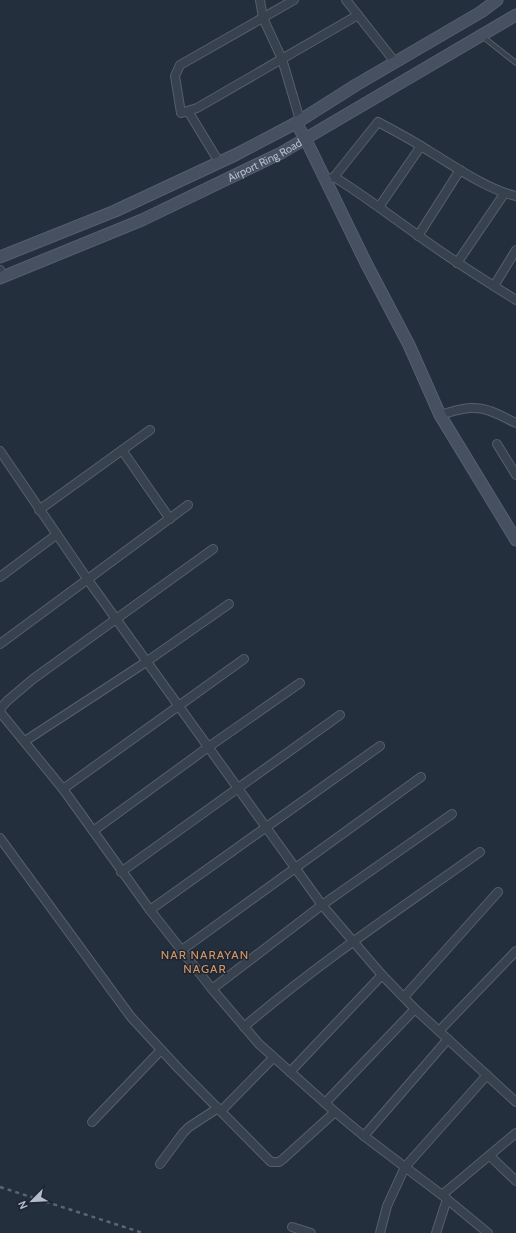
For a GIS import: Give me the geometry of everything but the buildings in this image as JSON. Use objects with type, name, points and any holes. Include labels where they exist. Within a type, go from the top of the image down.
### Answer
[{"type":"main road","name":"Airport Ring Road","points":[[0,257],[116,211],[219,162],[298,122],[395,62],[481,12],[498,0]]},
{"type":"main road","name":"Airport Ring Road","points":[[0,275],[142,220],[281,153],[306,140],[516,15]]},
{"type":"main road","points":[[298,122],[306,140],[330,178],[366,263],[409,345],[440,415],[516,540]]},
{"type":"street","points":[[260,0],[263,18],[282,59],[298,122]]},
{"type":"street","points":[[294,0],[180,65],[176,76],[181,113],[197,108],[358,15]]},
{"type":"street","points":[[346,0],[395,62]]},
{"type":"street","points":[[188,111],[219,162]]},
{"type":"street","points":[[516,196],[504,194],[378,122],[330,178],[358,192],[457,263],[516,300]]},
{"type":"street","points":[[379,207],[421,146]]},
{"type":"street","points":[[418,236],[460,170]]},
{"type":"street","points":[[457,263],[504,194]]},
{"type":"street","points":[[494,286],[516,250]]},
{"type":"street","points":[[440,415],[475,408],[491,411],[516,423]]},
{"type":"street","points":[[39,510],[150,430]]},
{"type":"street","points":[[497,444],[516,475]]},
{"type":"street","points":[[122,450],[170,519]]},
{"type":"street","points":[[0,451],[56,535],[146,662],[322,905],[382,976],[414,1009],[516,1102]]},
{"type":"street","points":[[0,644],[188,505]]},
{"type":"street","points":[[0,577],[56,535]]},
{"type":"street","points":[[213,549],[33,679],[7,701],[0,710],[63,789],[121,872],[150,910],[244,1027],[273,1058],[334,1112],[488,1233]]},
{"type":"street","points":[[25,741],[146,662],[229,604]]},
{"type":"street","points":[[63,789],[244,659]]},
{"type":"street","points":[[93,831],[207,748],[300,683]]},
{"type":"street","points":[[121,872],[340,715]]},
{"type":"street","points":[[150,910],[380,746]]},
{"type":"street","points":[[182,950],[421,777]]},
{"type":"street","points":[[212,989],[322,905],[452,814]]},
{"type":"street","points":[[0,838],[131,1017],[161,1050],[271,1162],[275,1163],[283,1159],[334,1112]]},
{"type":"street","points":[[244,1027],[353,943],[480,852]]},
{"type":"street","points":[[404,997],[498,892]]},
{"type":"street","points":[[439,1031],[516,951]]},
{"type":"street","points":[[290,1072],[382,976]]},
{"type":"street","points":[[325,1103],[414,1009]]},
{"type":"street","points":[[364,1136],[448,1039]]},
{"type":"street","points":[[92,1122],[161,1050]]},
{"type":"street","points":[[160,1164],[189,1127],[219,1110],[273,1058]]},
{"type":"street","points":[[380,1233],[387,1206],[404,1167],[487,1075]]},
{"type":"street","points":[[436,1233],[444,1197],[516,1133]]},
{"type":"street","points":[[490,1156],[516,1181]]},
{"type":"street","points":[[292,1227],[311,1233]]},
{"type":"lane","points":[[482,35],[516,63]]},
{"type":"railway","points":[[0,1187],[143,1233]]},
{"type":"district","name":"NAR NARAYAN NAGAR","points":[[205,961]]}]
